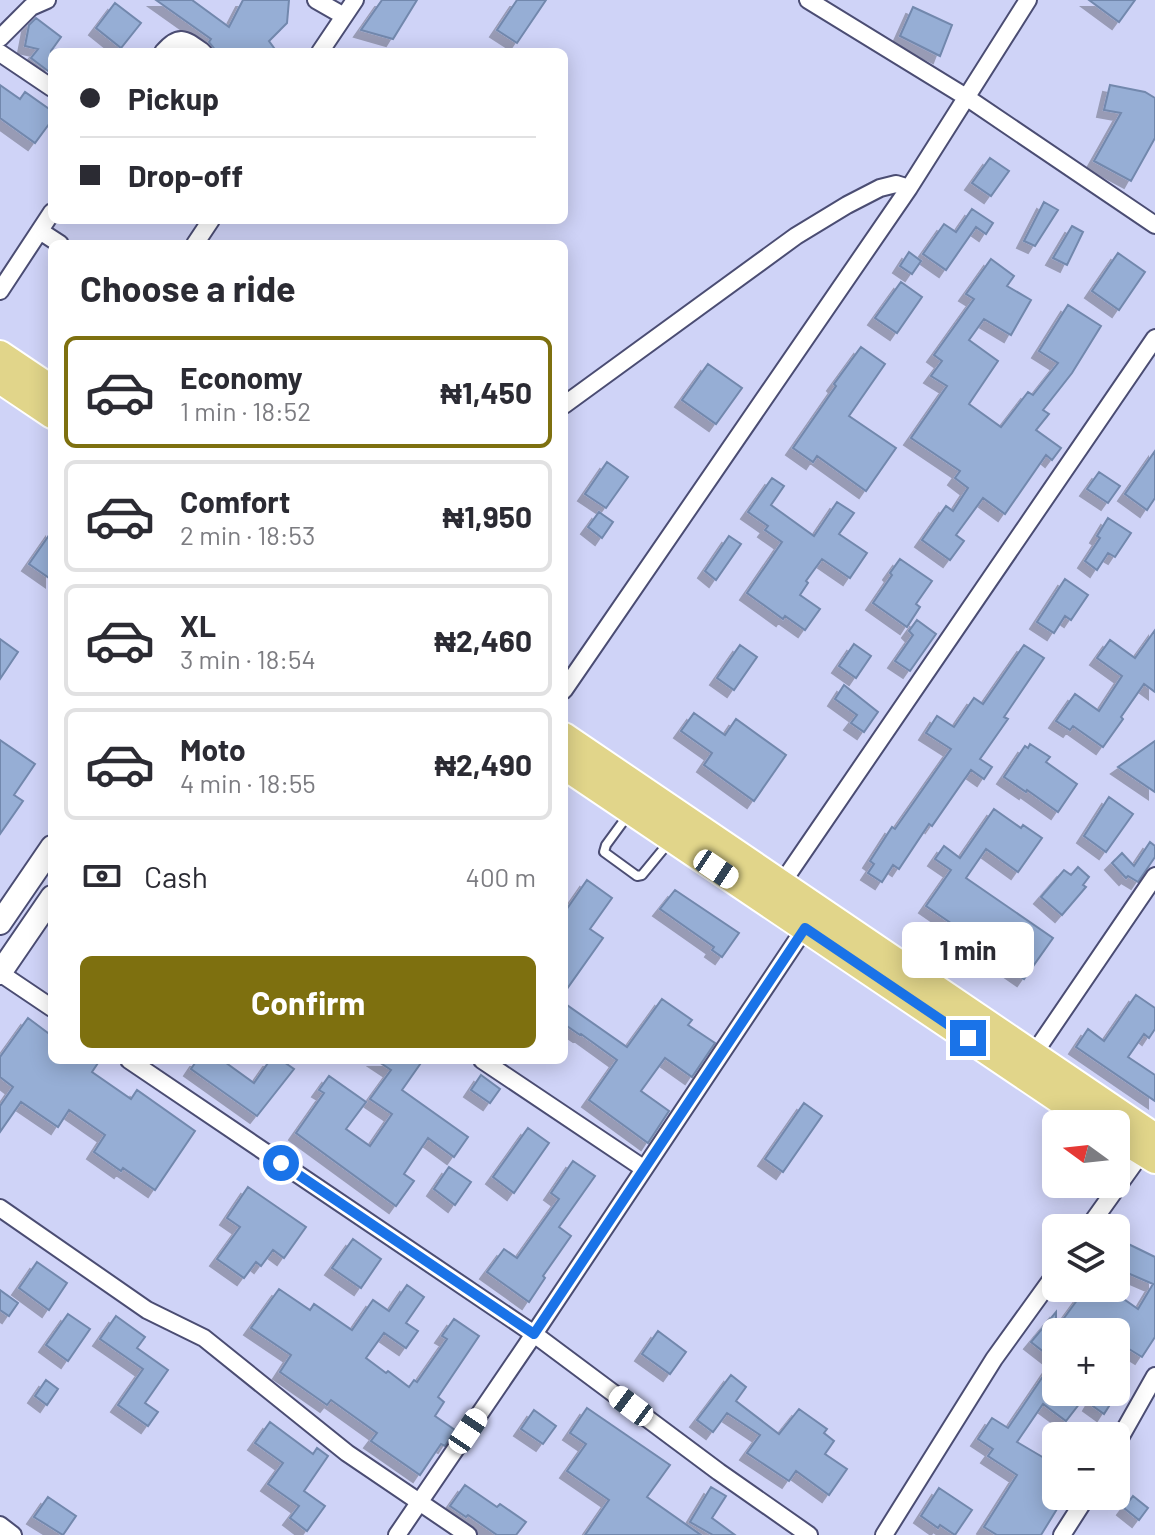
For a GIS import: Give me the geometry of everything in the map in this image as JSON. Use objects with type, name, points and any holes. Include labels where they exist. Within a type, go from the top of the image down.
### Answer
[{"type":"main road","points":[[0,354],[48,386]]},
{"type":"main road","points":[[0,380],[48,412]]},
{"type":"main road","points":[[568,739],[1033,1055],[1151,1149]]},
{"type":"main road","points":[[568,769],[1074,1110]]},
{"type":"main road","points":[[1130,1141],[1151,1149]]},
{"type":"street","points":[[0,38],[31,7],[47,0]]},
{"type":"street","points":[[316,0],[344,16]]},
{"type":"street","points":[[323,48],[355,0]]},
{"type":"street","points":[[808,0],[966,97],[1155,225]]},
{"type":"street","points":[[568,684],[909,188],[1028,0]]},
{"type":"street","points":[[167,48],[179,39],[198,48]]},
{"type":"street","points":[[0,53],[48,85]]},
{"type":"street","points":[[568,402],[796,236],[880,188],[896,184],[909,188]]},
{"type":"street","points":[[0,291],[48,218]]},
{"type":"street","points":[[40,231],[54,240]]},
{"type":"street","points":[[782,883],[1155,338]]},
{"type":"street","points":[[0,923],[48,853]]},
{"type":"street","points":[[1033,1055],[1155,876]]},
{"type":"street","points":[[48,903],[0,973],[48,1005]]},
{"type":"street","points":[[397,1535],[805,928]]},
{"type":"street","points":[[135,1064],[534,1334],[809,1535]]},
{"type":"street","points":[[488,1064],[643,1168]]},
{"type":"street","points":[[1099,1214],[1151,1149]]},
{"type":"street","points":[[0,1208],[147,1310],[204,1338],[347,1453],[468,1535]]},
{"type":"street","points":[[884,1535],[994,1359],[1042,1292]]},
{"type":"street","points":[[1129,1422],[1155,1376]]},
{"type":"street","points":[[1062,1535],[1078,1510]]},
{"type":"street","points":[[0,1525],[13,1535]]},
{"type":"lane","points":[[631,811],[604,852],[637,876],[642,875],[672,839]]},
{"type":"building","points":[[156,0],[192,0],[229,27],[243,0],[289,0],[287,23],[269,41],[274,48],[214,48],[209,42],[211,39]]},
{"type":"building","points":[[382,0],[417,0],[393,39],[361,30]]},
{"type":"building","points":[[517,0],[546,0],[517,43],[497,30]]},
{"type":"building","points":[[1089,0],[1135,0],[1119,22]]},
{"type":"building","points":[[115,3],[141,23],[121,48],[96,28]]},
{"type":"building","points":[[913,7],[952,25],[940,56],[900,36]]},
{"type":"building","points":[[36,18],[61,37],[53,48],[48,48],[48,71],[31,58],[38,49],[25,46],[29,25]]},
{"type":"building","points":[[0,85],[20,99],[25,92],[48,108],[48,125],[35,143],[0,118]]},
{"type":"building","points":[[1110,85],[1145,92],[1155,98],[1155,138],[1131,181],[1094,161],[1121,113],[1104,110]]},
{"type":"building","points":[[990,158],[1009,171],[991,196],[972,183]]},
{"type":"building","points":[[1044,202],[1058,210],[1035,246],[1024,241]]},
{"type":"building","points":[[972,209],[993,223],[986,234],[976,227],[946,270],[923,254],[944,224],[956,232]]},
{"type":"building","points":[[1072,226],[1083,232],[1067,265],[1053,258]]},
{"type":"building","points":[[909,252],[921,261],[912,274],[900,266]]},
{"type":"building","points":[[1118,253],[1145,272],[1119,310],[1092,291]]},
{"type":"building","points":[[991,259],[1014,276],[1007,286],[1031,300],[1011,335],[984,319],[969,340],[998,361],[969,404],[1001,427],[1028,392],[1033,395],[1058,363],[1039,351],[1068,305],[1101,326],[1072,373],[1043,410],[1049,414],[1036,430],[1061,448],[1052,460],[1046,455],[1005,514],[983,498],[956,535],[964,541],[950,560],[922,540],[946,506],[953,511],[968,488],[955,478],[960,471],[911,438],[947,386],[931,376],[942,361],[934,355],[974,299],[966,294]]},
{"type":"building","points":[[901,282],[922,297],[897,333],[875,318]]},
{"type":"building","points":[[861,347],[885,364],[849,416],[896,448],[866,491],[817,456],[813,462],[793,448]]},
{"type":"building","points":[[708,364],[742,388],[716,424],[682,400]]},
{"type":"building","points":[[1155,451],[1155,498],[1147,510],[1125,494]]},
{"type":"building","points":[[607,462],[628,477],[606,508],[585,494]]},
{"type":"building","points":[[1099,472],[1120,486],[1108,503],[1087,489]]},
{"type":"building","points":[[772,478],[784,486],[771,505],[814,536],[837,502],[854,513],[839,534],[867,553],[850,578],[822,559],[800,595],[820,609],[805,630],[785,616],[783,619],[747,593],[782,542],[765,530],[768,526],[748,512]]},
{"type":"building","points":[[599,512],[613,522],[602,538],[588,527]]},
{"type":"building","points":[[1108,518],[1131,533],[1115,557],[1108,553],[1097,570],[1085,561]]},
{"type":"building","points":[[729,536],[741,544],[716,580],[705,571]]},
{"type":"building","points":[[48,537],[48,577],[29,564]]},
{"type":"building","points":[[900,559],[932,581],[916,604],[920,607],[907,627],[873,603]]},
{"type":"building","points":[[1065,579],[1088,595],[1071,620],[1065,616],[1054,633],[1037,622]]},
{"type":"building","points":[[917,620],[936,634],[910,671],[895,661],[913,635],[909,631]]},
{"type":"building","points":[[1155,630],[1155,692],[1144,684],[1103,747],[1073,726],[1070,730],[1056,721],[1075,694],[1099,711],[1122,676],[1097,658],[1110,640],[1135,658]]},
{"type":"building","points":[[0,639],[18,652],[0,679]]},
{"type":"building","points":[[854,644],[871,656],[856,678],[839,666]]},
{"type":"building","points":[[740,645],[757,657],[734,690],[717,678]]},
{"type":"building","points":[[1024,645],[1044,658],[980,759],[992,767],[984,779],[971,770],[899,869],[893,865],[882,882],[868,873],[874,864],[870,861],[951,749],[926,733],[937,716],[954,727],[974,698],[983,704]]},
{"type":"building","points":[[844,685],[878,712],[864,732],[851,723],[857,715],[835,699]]},
{"type":"building","points":[[694,713],[725,735],[736,719],[786,755],[754,801],[704,765],[712,753],[681,731]]},
{"type":"building","points":[[0,740],[35,764],[14,795],[23,801],[0,834]]},
{"type":"building","points":[[1155,741],[1155,792],[1118,767]]},
{"type":"building","points":[[1030,744],[1050,757],[1046,762],[1077,784],[1058,812],[1004,777],[1025,746],[1028,748]]},
{"type":"building","points":[[1109,797],[1133,814],[1106,852],[1084,836]]},
{"type":"building","points":[[994,809],[1042,838],[1018,872],[986,849],[966,878],[1053,938],[1024,979],[982,950],[975,959],[949,941],[958,928],[926,906],[951,870],[935,859],[944,846],[960,858]]},
{"type":"building","points":[[1150,842],[1155,846],[1155,857],[1138,882],[1128,876],[1126,878],[1112,863],[1122,853],[1134,866]]},
{"type":"building","points":[[1078,867],[1089,877],[1083,885],[1086,887],[1062,915],[1041,897],[1064,870],[1071,875]]},
{"type":"building","points":[[587,880],[612,898],[590,929],[603,938],[568,987],[568,907]]},
{"type":"building","points":[[675,890],[739,933],[722,957],[712,950],[714,947],[660,909]]},
{"type":"building","points":[[1136,995],[1155,1008],[1155,1029],[1149,1038],[1144,1034],[1128,1057],[1155,1075],[1155,1101],[1076,1047],[1088,1029],[1104,1041]]},
{"type":"building","points":[[662,999],[692,1020],[688,1025],[715,1043],[692,1077],[665,1058],[641,1091],[669,1111],[648,1143],[589,1100],[617,1060],[568,1027],[568,1006],[627,1047]]},
{"type":"building","points":[[28,1018],[48,1033],[48,1064],[97,1064],[92,1072],[131,1099],[137,1090],[195,1131],[155,1190],[94,1152],[105,1135],[69,1110],[58,1127],[21,1102],[0,1132],[0,1106],[13,1087],[0,1077],[0,1057]]},
{"type":"building","points":[[194,1064],[228,1064],[254,1083],[267,1064],[287,1064],[294,1069],[257,1116],[191,1069]]},
{"type":"building","points":[[382,1064],[420,1064],[402,1090],[468,1137],[454,1157],[428,1138],[404,1174],[414,1181],[396,1206],[296,1133],[324,1093],[319,1090],[329,1076],[366,1102],[346,1129],[370,1146],[392,1114],[370,1099],[391,1070]]},
{"type":"building","points":[[481,1075],[500,1089],[490,1103],[471,1090]]},
{"type":"building","points":[[804,1103],[822,1116],[783,1172],[765,1159]]},
{"type":"building","points":[[528,1128],[549,1143],[514,1193],[493,1177]]},
{"type":"building","points":[[573,1161],[595,1176],[559,1227],[571,1236],[529,1302],[487,1272],[504,1249],[517,1258],[559,1199],[551,1193]]},
{"type":"building","points":[[449,1167],[471,1182],[455,1205],[434,1189]]},
{"type":"building","points":[[248,1187],[306,1227],[284,1258],[273,1250],[261,1266],[256,1262],[244,1278],[217,1259],[240,1227],[227,1218]]},
{"type":"building","points":[[353,1239],[381,1259],[361,1288],[332,1268]]},
{"type":"building","points":[[1130,1245],[1155,1257],[1155,1337],[1142,1357],[1130,1350],[1130,1318],[1064,1318],[1076,1302],[1128,1302],[1138,1309],[1153,1284],[1130,1274]]},
{"type":"building","points":[[37,1262],[67,1283],[49,1310],[19,1288]]},
{"type":"building","points":[[407,1285],[424,1297],[406,1323],[418,1331],[406,1348],[384,1333],[366,1358],[386,1373],[388,1371],[409,1387],[414,1380],[417,1382],[447,1339],[442,1336],[454,1319],[479,1336],[438,1397],[444,1402],[435,1416],[455,1430],[445,1446],[441,1444],[420,1475],[371,1441],[377,1433],[331,1400],[327,1405],[280,1372],[291,1355],[251,1328],[279,1289],[310,1310],[314,1304],[352,1330],[373,1300],[389,1311]]},
{"type":"building","points":[[0,1290],[18,1303],[9,1316],[0,1310]]},
{"type":"building","points":[[68,1314],[90,1329],[68,1361],[46,1345]]},
{"type":"building","points":[[116,1316],[145,1337],[137,1348],[168,1370],[145,1403],[158,1412],[148,1426],[118,1405],[143,1369],[100,1339]]},
{"type":"building","points":[[1042,1329],[1042,1351],[1031,1342]]},
{"type":"building","points":[[658,1331],[686,1352],[670,1374],[642,1354]]},
{"type":"building","points":[[731,1375],[746,1387],[736,1401],[779,1434],[799,1409],[827,1429],[824,1433],[834,1441],[825,1454],[847,1469],[829,1495],[796,1471],[789,1481],[747,1453],[760,1435],[727,1413],[713,1432],[697,1420]]},
{"type":"building","points":[[1042,1378],[1042,1405],[1017,1442],[1042,1457],[1042,1510],[1056,1510],[1041,1535],[997,1535],[984,1527],[1017,1475],[988,1456],[993,1449],[978,1439],[992,1418],[1008,1428]]},
{"type":"building","points":[[46,1380],[58,1389],[47,1405],[35,1396]]},
{"type":"building","points":[[1046,1406],[1078,1406],[1066,1421]]},
{"type":"building","points":[[1093,1406],[1109,1406],[1104,1414]]},
{"type":"building","points":[[587,1408],[670,1465],[647,1497],[701,1535],[585,1535],[609,1500],[567,1471],[586,1444],[570,1433]]},
{"type":"building","points":[[534,1410],[556,1426],[543,1444],[521,1429]]},
{"type":"building","points":[[270,1422],[313,1454],[317,1448],[328,1456],[304,1491],[325,1506],[307,1531],[290,1518],[299,1506],[268,1484],[283,1463],[255,1443]]},
{"type":"building","points":[[465,1485],[526,1522],[516,1535],[497,1535],[450,1506]]},
{"type":"building","points":[[711,1487],[726,1496],[712,1518],[735,1535],[713,1535],[690,1522]]},
{"type":"building","points":[[939,1488],[972,1510],[955,1535],[921,1516]]},
{"type":"building","points":[[1133,1496],[1148,1508],[1139,1520],[1126,1510],[1130,1510]]},
{"type":"building","points":[[48,1497],[76,1516],[63,1535],[34,1517]]},
{"type":"route","points":[[281,1163],[534,1334],[805,928],[968,1038]]}]
